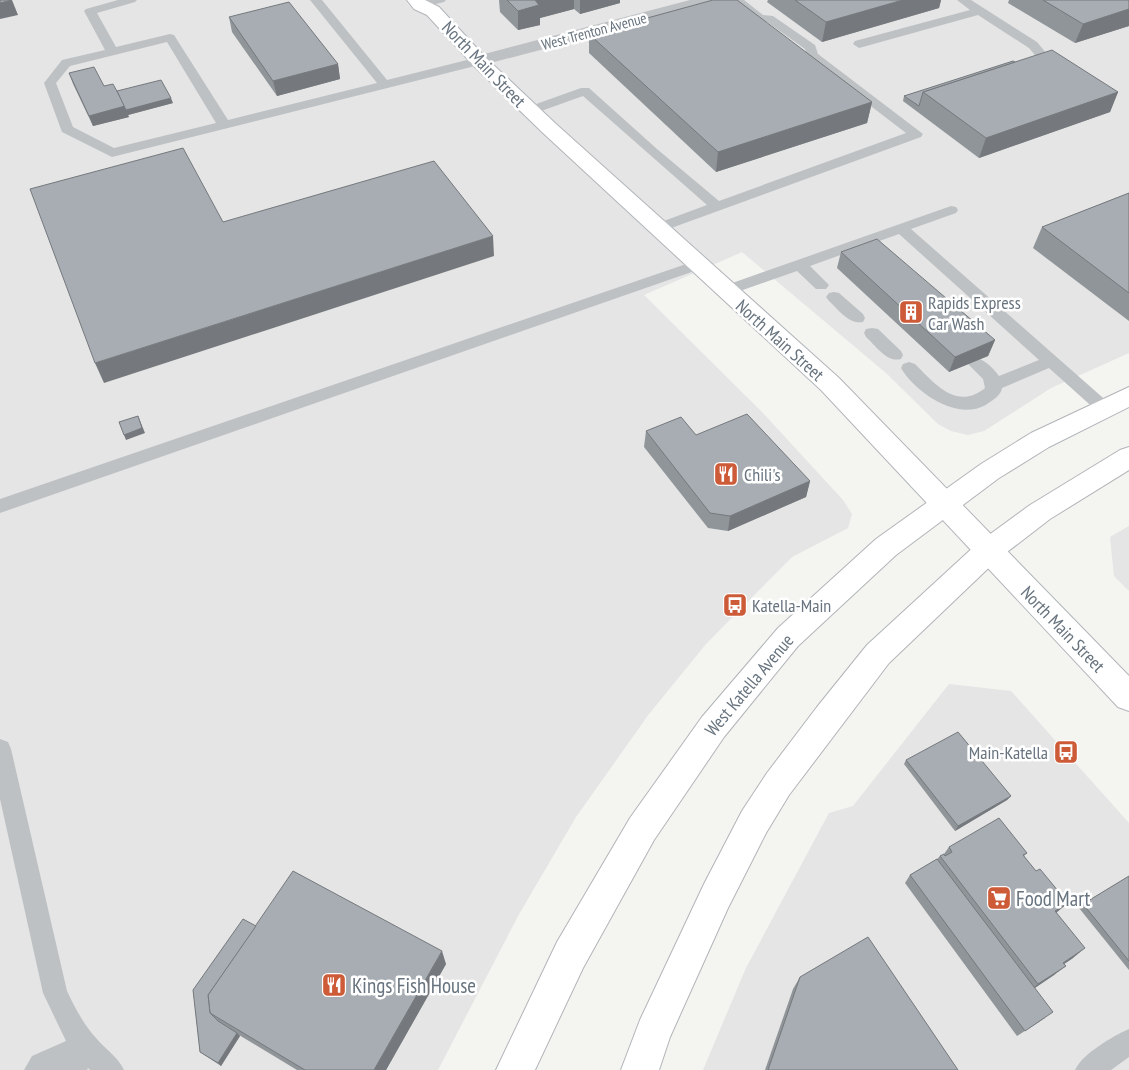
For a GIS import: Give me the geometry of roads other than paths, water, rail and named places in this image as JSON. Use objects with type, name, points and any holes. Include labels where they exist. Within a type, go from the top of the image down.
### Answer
[{"type":"main road","name":"North Main Street","points":[[417,3],[433,10],[530,111],[830,384],[914,470],[988,551],[1129,698]]},
{"type":"main road","name":"West Katella Avenue","points":[[515,1070],[570,955],[642,829],[713,728],[788,637],[886,548],[944,503],[990,471],[1040,440],[1129,396]]},
{"type":"main road","points":[[640,1070],[653,1034],[716,896],[754,822],[778,784],[878,654],[988,551],[1040,512],[1129,457]]},
{"type":"street","name":"West Trenton Avenue","points":[[480,61],[709,0]]},
{"type":"lane","points":[[112,52],[90,11],[131,0]]},
{"type":"lane","points":[[316,0],[384,84]]},
{"type":"lane","points":[[417,3],[440,0]]},
{"type":"lane","points":[[658,228],[916,134],[812,55],[811,48],[769,18],[761,18],[737,0]]},
{"type":"lane","points":[[963,0],[1033,45],[1050,65]]},
{"type":"lane","points":[[859,44],[979,10]]},
{"type":"lane","points":[[224,125],[170,38],[66,63],[50,83],[67,129],[112,153],[224,125],[384,84],[480,61]]},
{"type":"lane","points":[[530,111],[585,90],[652,152],[717,207]]},
{"type":"lane","points":[[726,291],[951,210]]},
{"type":"lane","points":[[901,228],[1104,408]]},
{"type":"lane","points":[[847,248],[860,260]]},
{"type":"lane","points":[[799,264],[821,285]]},
{"type":"lane","points":[[0,506],[698,265]]},
{"type":"lane","points":[[834,297],[857,318]]},
{"type":"lane","points":[[872,333],[895,355]]},
{"type":"lane","points":[[992,385],[1052,361]]},
{"type":"lane","points":[[909,368],[946,400],[959,404],[975,403],[988,396],[994,390],[991,377],[974,362]]},
{"type":"lane","points":[[0,749],[55,993],[66,1020],[84,1046],[111,1070]]},
{"type":"lane","points":[[1088,1070],[1129,1042]]},
{"type":"lane","points":[[37,1070],[41,1065],[84,1046]]},
{"type":"lane","points":[[74,1070],[84,1046]]},
{"type":"place","name":"Rapids Express Car Wash","points":[[911,312]]},
{"type":"place","name":"Chili's","points":[[726,474]]},
{"type":"place","name":"Katella-Main","points":[[735,605]]},
{"type":"place","name":"Main-Katella","points":[[1066,752]]},
{"type":"place","name":"Food Mart","points":[[999,898]]},
{"type":"place","name":"Kings Fish House","points":[[334,985]]}]
